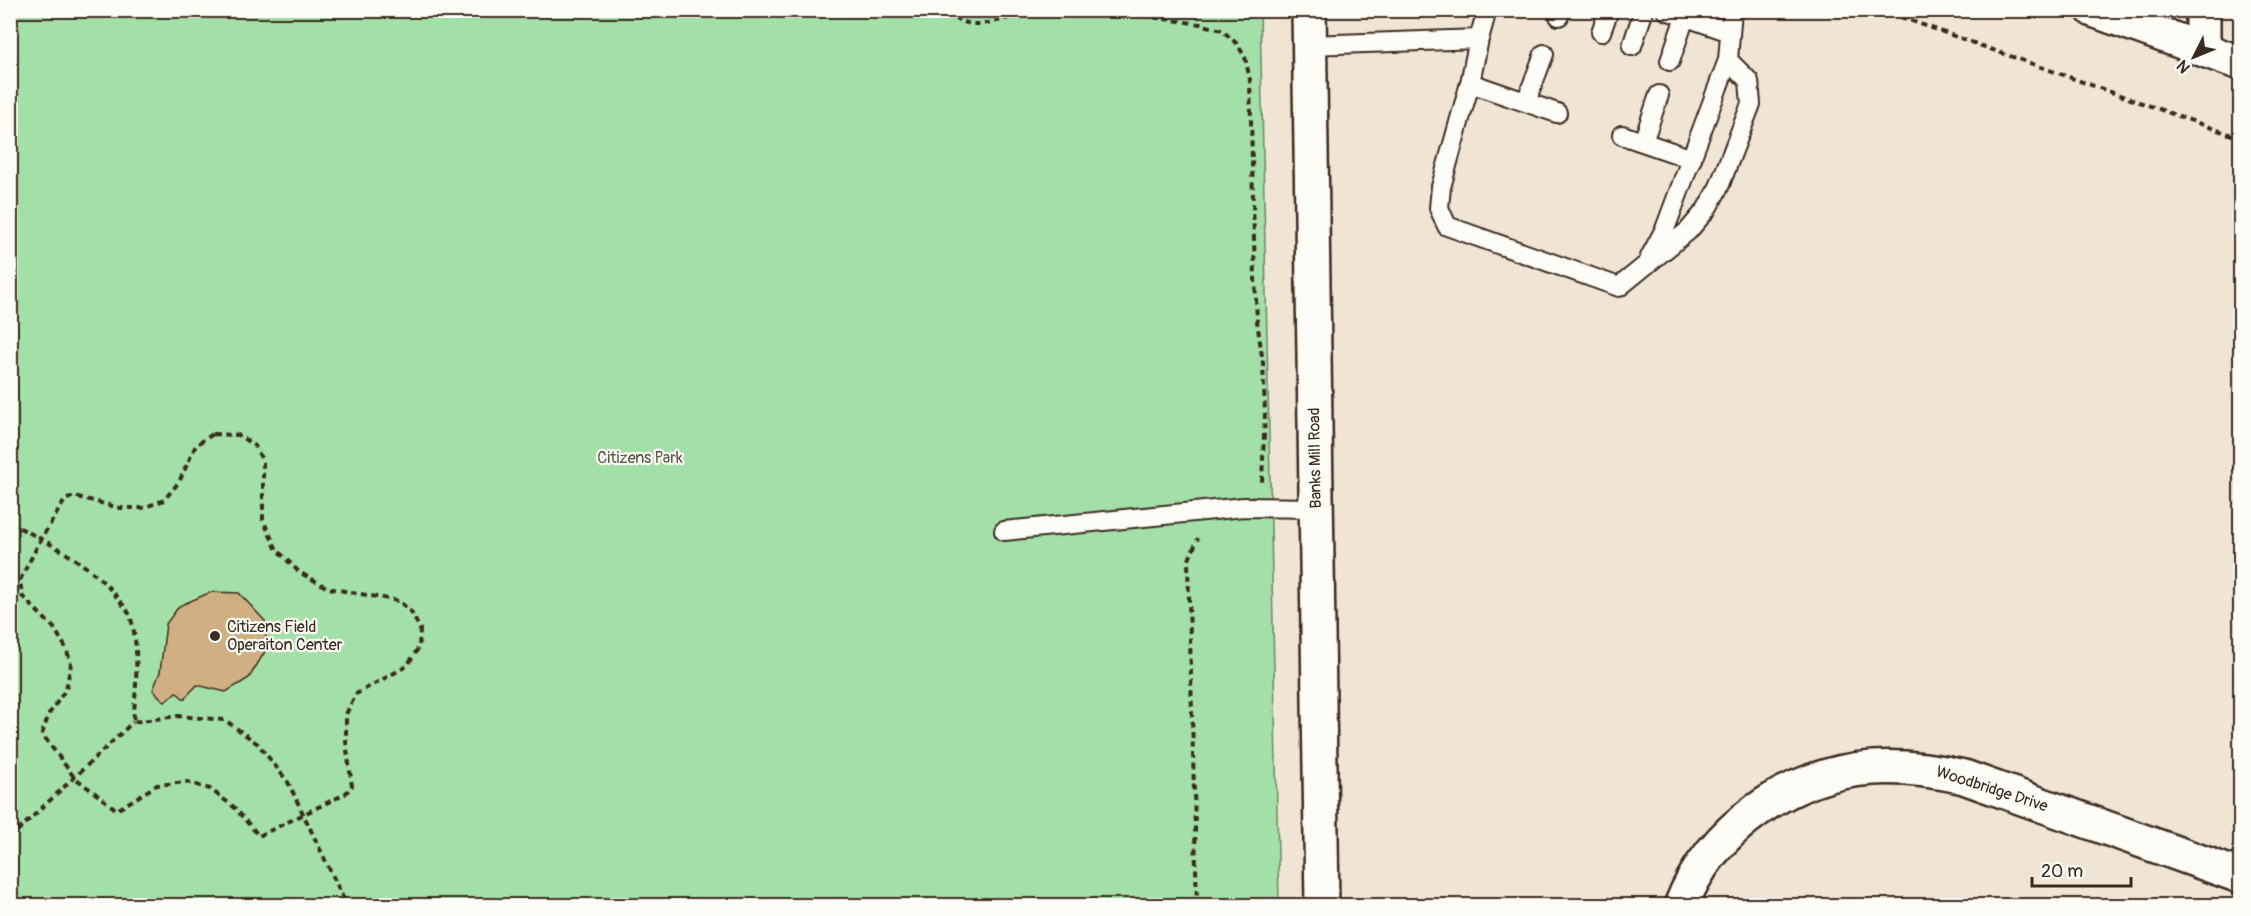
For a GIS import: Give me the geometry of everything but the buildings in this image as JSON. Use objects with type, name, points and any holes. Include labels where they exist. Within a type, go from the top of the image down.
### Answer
[{"type":"street","name":"Banks Mill Road","points":[[1309,10],[1322,906]]},
{"type":"street","points":[[2093,10],[2241,63]]},
{"type":"street","points":[[2202,10],[2203,49]]},
{"type":"street","name":"Woodbridge Drive","points":[[1681,906],[1699,870],[1716,846],[1738,824],[1762,806],[1810,782],[1840,773],[1870,768],[1902,767],[1934,770],[1964,777],[2241,876]]},
{"type":"lane","points":[[1487,10],[1441,187],[1439,208],[1447,226],[1619,287],[1688,231],[1706,210],[1719,187],[1751,104],[1749,81],[1728,60]]},
{"type":"lane","points":[[1601,32],[1609,10]]},
{"type":"lane","points":[[1632,46],[1644,10]]},
{"type":"lane","points":[[1666,10],[1730,32]]},
{"type":"lane","points":[[1645,266],[1665,229],[1728,60],[1732,10]]},
{"type":"lane","points":[[1670,61],[1685,17]]},
{"type":"lane","points":[[1310,45],[1479,39]]},
{"type":"lane","points":[[1526,102],[1544,54]]},
{"type":"lane","points":[[1470,82],[1557,113]]},
{"type":"lane","points":[[1643,142],[1659,95]]},
{"type":"lane","points":[[1622,135],[1692,159]]},
{"type":"lane","points":[[1004,531],[1244,507],[1315,508]]},
{"type":"path","points":[[946,10],[959,22],[977,25],[1025,14],[1066,10]]},
{"type":"path","points":[[1102,10],[1200,24],[1222,30],[1237,44],[1245,57],[1250,80],[1255,278],[1265,412],[1263,479],[1255,496],[1244,507]]},
{"type":"path","points":[[1881,10],[2241,138]]},
{"type":"path","points":[[213,434],[238,435],[255,446],[263,462],[263,520],[277,550],[299,572],[328,588],[399,601],[411,612],[420,630],[418,647],[407,666],[356,694],[346,714],[346,742],[352,786],[345,794],[259,836],[234,807],[210,789],[187,782],[157,785],[117,810],[74,777],[42,734],[49,714],[66,689],[71,664],[66,648],[54,628],[22,596],[20,580],[64,500],[74,496],[120,508],[143,508],[164,500],[179,482],[196,445],[213,434]]},
{"type":"path","points":[[10,523],[41,539],[88,569],[112,591],[130,615],[137,665],[133,722]]},
{"type":"path","points":[[1197,906],[1188,562],[1201,532]]},
{"type":"path","points":[[10,838],[133,722],[178,716],[225,720],[258,744],[288,782],[347,906]]},
{"type":"green space","name":"Citizens Park","points":[[10,11],[1260,11],[1279,905],[11,905]]},
{"type":"place","name":"Citizens Field Operaiton Center","points":[[215,636]]}]
